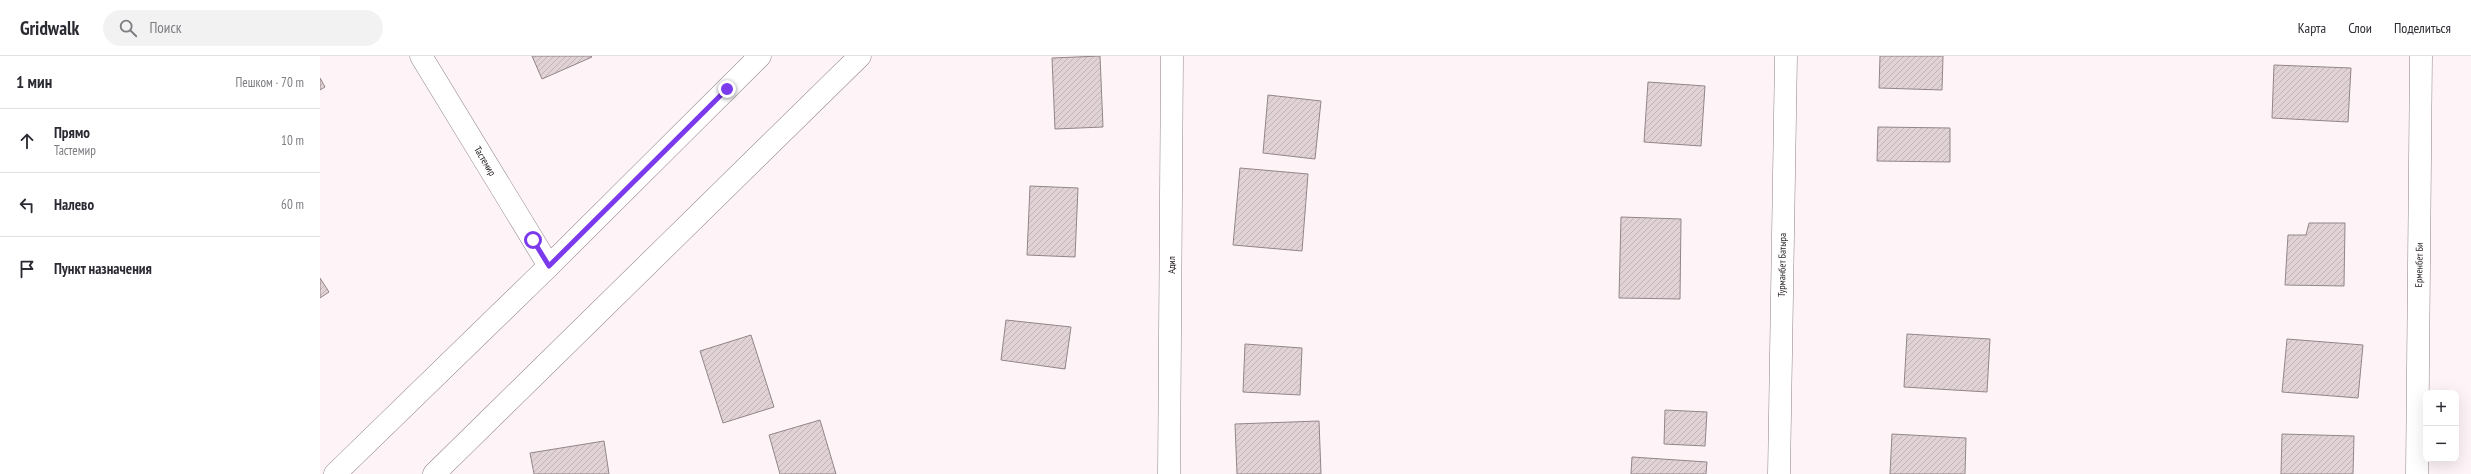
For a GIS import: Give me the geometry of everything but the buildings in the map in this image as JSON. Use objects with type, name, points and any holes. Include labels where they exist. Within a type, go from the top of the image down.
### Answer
[{"type":"street","name":"Тастемир","points":[[421,56],[549,266]]},
{"type":"street","points":[[335,474],[549,266],[760,56]]},
{"type":"street","points":[[434,474],[860,56]]},
{"type":"street","name":"Адил","points":[[1169,474],[1172,56]]},
{"type":"street","name":"Турманбет Батыра","points":[[1778,474],[1786,56]]},
{"type":"street","name":"Ерменбет Би","points":[[2417,474],[2421,56]]},
{"type":"route","points":[[533,240],[549,266],[727,89]]}]
